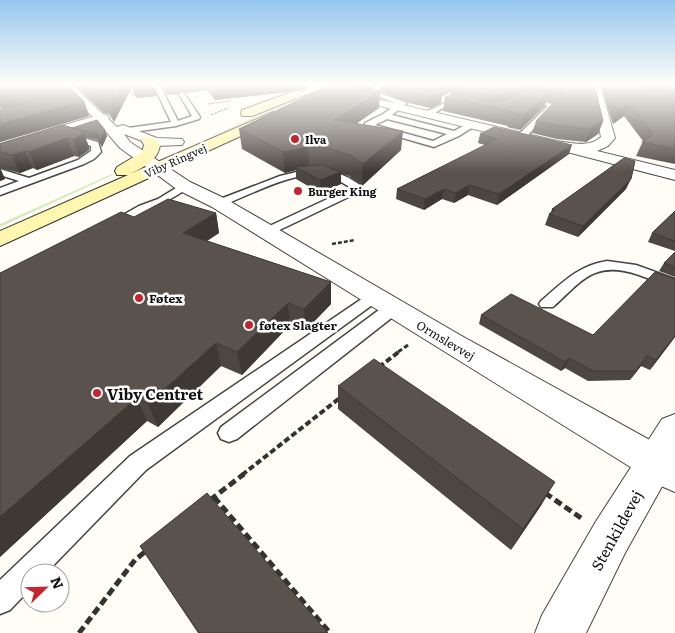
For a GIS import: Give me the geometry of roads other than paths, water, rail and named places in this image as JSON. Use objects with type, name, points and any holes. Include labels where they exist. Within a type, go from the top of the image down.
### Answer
[{"type":"main road","name":"Viby Ringvej","points":[[232,119],[245,114]]},
{"type":"main road","points":[[149,155],[162,161],[250,114]]},
{"type":"main road","name":"Viby Ringvej","points":[[78,185],[149,155],[186,144],[258,114]]},
{"type":"main road","name":"Viby Ringvej","points":[[0,239],[36,223],[149,155]]},
{"type":"street","name":"Ormslevvej","points":[[97,114],[121,132],[125,145],[149,155],[184,186],[220,203],[428,329],[668,455]]},
{"type":"street","points":[[423,114],[675,174]]},
{"type":"street","points":[[557,146],[592,148],[602,145],[608,138],[602,114]]},
{"type":"street","points":[[0,149],[102,118]]},
{"type":"street","points":[[149,155],[162,143],[186,144]]},
{"type":"street","name":"Ormslevvej","points":[[186,144],[187,172],[220,203]]},
{"type":"street","name":"Stenkildevej","points":[[560,633],[610,538],[668,455]]},
{"type":"lane","points":[[171,114],[176,124]]},
{"type":"lane","points":[[181,114],[185,121]]},
{"type":"lane","points":[[121,132],[176,124],[196,117],[194,114]]},
{"type":"lane","points":[[399,114],[386,116],[368,125],[434,144],[472,125]]},
{"type":"lane","points":[[521,137],[544,114]]},
{"type":"lane","points":[[386,116],[456,134]]},
{"type":"lane","points":[[0,192],[91,158],[96,152],[95,144],[52,132]]},
{"type":"lane","points":[[0,159],[68,136]]},
{"type":"lane","points":[[0,172],[30,181]]},
{"type":"lane","points":[[220,203],[298,174],[312,172],[325,173],[356,187],[356,192],[267,232]]},
{"type":"lane","points":[[101,230],[143,208],[162,201],[184,186]]},
{"type":"lane","points":[[547,304],[587,270],[613,264],[623,265],[675,284]]},
{"type":"lane","points":[[229,433],[383,302]]},
{"type":"lane","points":[[0,600],[138,463],[383,302]]},
{"type":"place","name":"Ilva","points":[[295,139]]},
{"type":"place","name":"Burger King","points":[[298,191]]},
{"type":"place","name":"Føtex","points":[[139,298]]},
{"type":"place","name":"føtex Slagter","points":[[249,325]]},
{"type":"place","name":"Viby Centret","points":[[97,393]]}]
